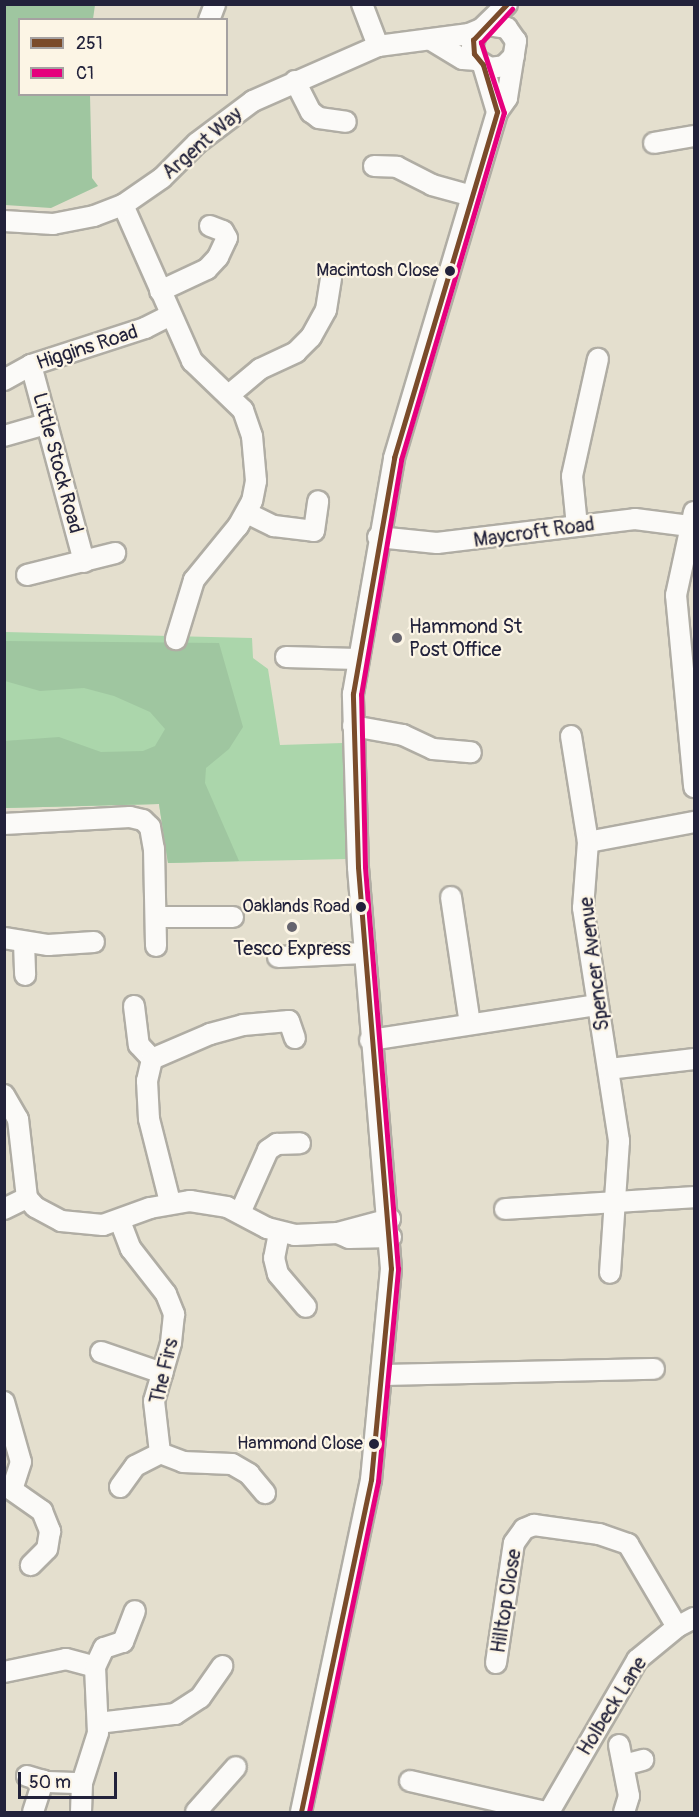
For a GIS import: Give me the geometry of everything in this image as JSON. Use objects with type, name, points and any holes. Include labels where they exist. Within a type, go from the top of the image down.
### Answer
[{"type":"street","points":[[362,4],[378,46]]},
{"type":"street","points":[[497,112],[472,47],[484,27],[507,4]]},
{"type":"street","points":[[301,1812],[363,1525],[383,1375],[390,1228],[370,1040],[353,726],[357,659],[394,458],[497,112],[507,98],[514,56],[513,34],[518,4]]},
{"type":"street","points":[[484,27],[501,25],[513,34]]},
{"type":"street","name":"Argent Way","points":[[4,221],[53,224],[94,216],[123,205],[162,178],[197,143],[253,100],[378,46],[416,38],[431,40],[484,27]]},
{"type":"street","points":[[431,40],[462,59],[480,63],[504,66],[514,56]]},
{"type":"street","points":[[295,81],[312,112],[319,118],[346,122]]},
{"type":"street","points":[[654,143],[694,136]]},
{"type":"street","points":[[374,166],[396,167],[432,184],[472,196]]},
{"type":"street","points":[[123,205],[170,315],[198,370],[229,395],[243,410],[252,436],[256,481],[247,513],[194,580],[176,639]]},
{"type":"street","points":[[160,291],[207,269],[218,257],[227,238],[223,231],[210,226]]},
{"type":"street","points":[[229,395],[260,369],[296,352],[311,336],[326,310],[331,278]]},
{"type":"street","name":"Higgins Road","points":[[4,380],[32,365],[145,328],[170,315]]},
{"type":"street","points":[[577,526],[572,476],[598,360]]},
{"type":"street","name":"Little Stock Road","points":[[32,365],[84,562]]},
{"type":"street","points":[[4,436],[46,424]]},
{"type":"street","points":[[247,513],[266,523],[314,531],[318,501]]},
{"type":"street","name":"Maycroft Road","points":[[378,537],[437,543],[635,519],[692,519]]},
{"type":"street","points":[[692,519],[689,556],[676,595],[694,787]]},
{"type":"street","points":[[27,575],[115,553]]},
{"type":"street","points":[[286,657],[357,659]]},
{"type":"street","points":[[353,726],[397,733],[433,749],[471,752]]},
{"type":"street","name":"Spencer Avenue","points":[[571,735],[588,842],[583,908],[620,1141],[610,1273]]},
{"type":"street","points":[[4,824],[129,817],[142,820],[150,827],[154,849],[156,946]]},
{"type":"street","points":[[588,842],[694,822]]},
{"type":"street","points":[[451,897],[470,1024]]},
{"type":"street","points":[[156,917],[233,917]]},
{"type":"street","points":[[4,938],[24,942],[94,942]]},
{"type":"street","points":[[24,942],[26,975]]},
{"type":"street","points":[[278,957],[365,953]]},
{"type":"street","points":[[370,1040],[597,1005]]},
{"type":"street","points":[[134,1006],[139,1045],[152,1059]]},
{"type":"street","points":[[152,1059],[210,1034],[243,1025],[289,1021],[295,1038]]},
{"type":"street","points":[[152,1059],[147,1081],[149,1119],[170,1202]]},
{"type":"street","points":[[609,1069],[694,1059]]},
{"type":"street","points":[[4,1095],[18,1119],[27,1198],[44,1213],[73,1224],[104,1226],[170,1202],[203,1202],[240,1213],[279,1233],[338,1233],[349,1227],[390,1228]]},
{"type":"street","points":[[240,1213],[268,1150],[277,1144],[300,1143]]},
{"type":"street","points":[[505,1209],[694,1197]]},
{"type":"street","points":[[4,1209],[27,1198]]},
{"type":"street","name":"The Firs","points":[[120,1221],[131,1249],[166,1294],[172,1308],[173,1332],[154,1401],[160,1452]]},
{"type":"street","points":[[279,1233],[274,1258],[278,1274],[306,1307]]},
{"type":"street","points":[[101,1352],[162,1373]]},
{"type":"street","points":[[383,1375],[654,1369]]},
{"type":"street","points":[[4,1402],[21,1462],[8,1494],[35,1505],[49,1523],[47,1549],[31,1565]]},
{"type":"street","points":[[120,1487],[135,1466],[160,1452],[183,1462],[232,1464],[249,1474],[265,1493]]},
{"type":"street","name":"Hilltop Close","points":[[496,1663],[514,1543],[524,1529],[534,1525],[599,1533],[628,1544],[686,1622]]},
{"type":"street","points":[[81,1812],[82,1783],[95,1751],[98,1723],[94,1667],[104,1648],[123,1642],[135,1611]]},
{"type":"street","name":"Holbeck Lane","points":[[547,1812],[637,1660],[686,1622]]},
{"type":"street","points":[[4,1672],[66,1659],[94,1667]]},
{"type":"street","points":[[98,1723],[175,1714],[200,1698],[222,1666]]},
{"type":"street","points":[[619,1745],[634,1762],[624,1812]]},
{"type":"street","points":[[196,1812],[236,1767]]},
{"type":"street","points":[[33,1812],[35,1778],[82,1783]]},
{"type":"street","points":[[410,1781],[547,1812]]},
{"type":"green space","points":[[4,5],[95,5],[93,18],[18,18],[18,96],[90,96],[92,178],[98,186],[51,208],[5,205]]},
{"type":"green space","points":[[5,632],[252,638],[253,658],[268,669],[280,745],[343,743],[347,859],[168,863],[159,804],[5,808]]},
{"type":"green space","points":[[5,641],[219,643],[243,727],[229,749],[206,768],[205,783],[239,861],[168,863],[159,804],[5,808],[4,741],[59,737],[101,752],[143,751],[155,746],[165,729],[150,712],[114,696],[84,688],[40,691],[5,681]]},
{"type":"transit line","name":"251","points":[[301,1812],[371,1480],[391,1269],[358,867],[353,694],[394,458],[497,112],[483,65],[474,54],[473,40],[507,4]]},
{"type":"transit line","name":"C1","points":[[309,1812],[378,1482],[398,1269],[365,867],[361,695],[401,460],[504,113],[481,43],[512,9]]},
{"type":"place","name":"Macintosh Close","points":[[450,271]]},
{"type":"place","name":"Hammond St Post Office","points":[[397,638]]},
{"type":"place","name":"Oaklands Road","points":[[361,907]]},
{"type":"place","name":"Tesco Express","points":[[292,927]]},
{"type":"place","name":"Hammond Close","points":[[374,1444]]}]
